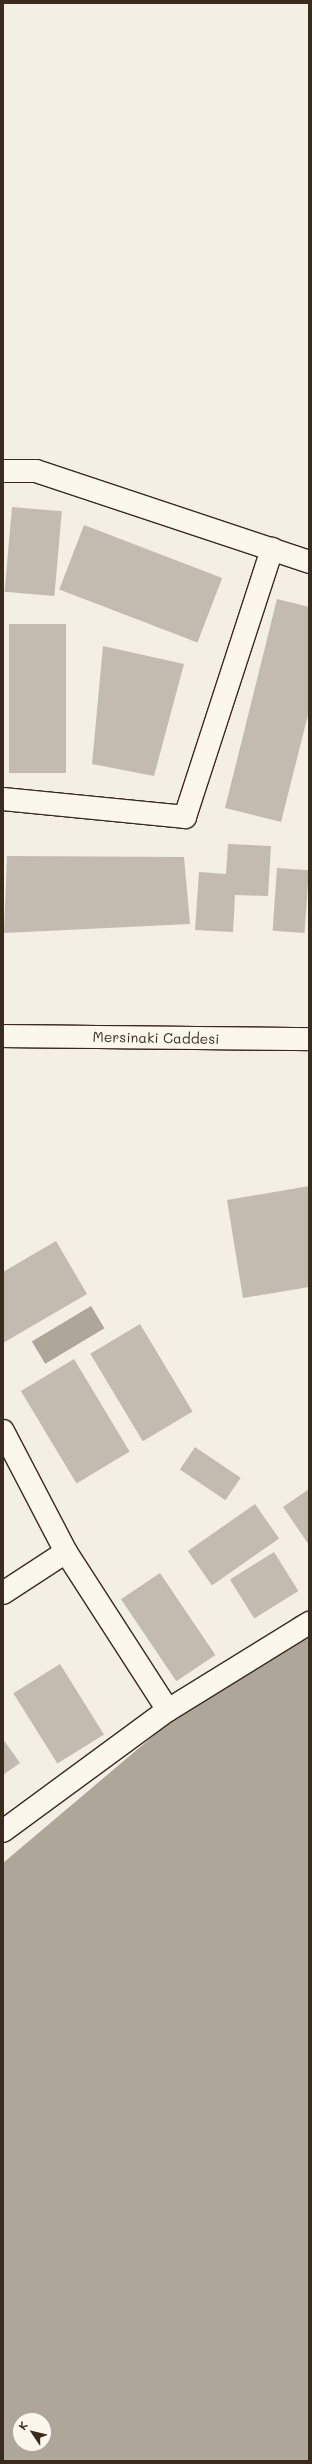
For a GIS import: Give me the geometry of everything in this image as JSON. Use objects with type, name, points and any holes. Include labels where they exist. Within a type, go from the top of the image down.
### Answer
[{"type":"street","points":[[3,470],[36,470],[309,562]]},
{"type":"street","points":[[3,799],[185,817],[272,549]]},
{"type":"street","name":"Mersinaki Caddesi","points":[[3,1036],[309,1039]]},
{"type":"street","points":[[3,1431],[66,1552],[168,1710]]},
{"type":"street","points":[[3,1593],[66,1552]]},
{"type":"street","points":[[3,1831],[168,1710],[309,1623]]},
{"type":"shaded area","points":[[91,1306],[104,1328],[45,1364],[32,1342]]},
{"type":"shaded area","points":[[309,1610],[309,2461],[3,2461],[3,1863],[294,1617]]},
{"type":"building","points":[[12,507],[62,511],[54,596],[5,592]]},
{"type":"building","points":[[84,525],[222,578],[197,642],[59,589]]},
{"type":"building","points":[[277,599],[309,607],[309,711],[281,822],[225,808]]},
{"type":"building","points":[[9,624],[66,624],[66,773],[9,773]]},
{"type":"building","points":[[103,646],[184,664],[154,776],[92,764]]},
{"type":"building","points":[[228,844],[271,846],[268,896],[235,895],[233,932],[195,930],[199,872],[226,874]]},
{"type":"building","points":[[7,856],[184,857],[190,924],[4,933]]},
{"type":"building","points":[[277,868],[309,870],[305,933],[273,931]]},
{"type":"building","points":[[309,1186],[309,1287],[243,1298],[227,1200]]},
{"type":"building","points":[[56,1241],[87,1294],[3,1343],[3,1272]]},
{"type":"building","points":[[140,1324],[193,1411],[143,1441],[90,1354]]},
{"type":"building","points":[[74,1359],[130,1452],[76,1484],[21,1391]]},
{"type":"building","points":[[195,1447],[241,1478],[225,1500],[180,1469]]},
{"type":"building","points":[[309,1489],[309,1545],[283,1507]]},
{"type":"building","points":[[255,1504],[279,1538],[212,1585],[188,1551]]},
{"type":"building","points":[[274,1552],[298,1591],[254,1619],[230,1580]]},
{"type":"building","points":[[160,1573],[215,1655],[176,1681],[121,1599]]},
{"type":"building","points":[[60,1664],[104,1734],[57,1764],[13,1693]]},
{"type":"building","points":[[3,1739],[20,1763],[3,1775]]}]
